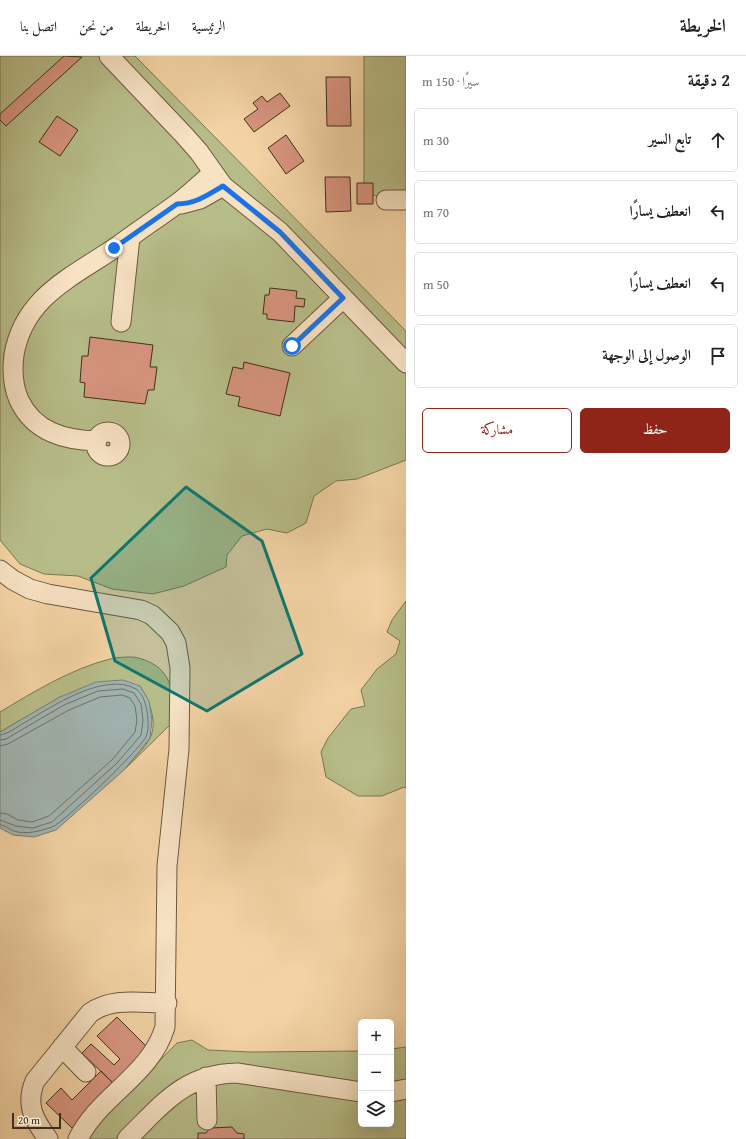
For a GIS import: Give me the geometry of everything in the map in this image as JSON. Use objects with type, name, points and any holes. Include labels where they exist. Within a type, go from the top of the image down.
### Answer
[{"type":"street","points":[[109,56],[200,152],[218,180],[280,232],[406,363]]},
{"type":"street","points":[[97,442],[62,437],[40,426],[24,409],[14,386],[13,361],[15,348],[24,324],[47,294],[177,204],[186,204],[200,199],[218,180]]},
{"type":"street","points":[[386,200],[406,200]]},
{"type":"street","points":[[121,322],[130,237]]},
{"type":"street","points":[[292,346],[343,298]]},
{"type":"street","points":[[0,570],[13,580],[30,589],[147,613],[162,622],[170,632],[176,643],[180,668],[178,749],[167,866],[165,1027],[157,1048],[150,1058],[87,1124],[78,1139]]},
{"type":"street","points":[[48,1139],[34,1120],[31,1111],[31,1091],[35,1082],[90,1013],[104,1005],[120,1002],[166,1003]]},
{"type":"street","points":[[62,1047],[86,1072]]},
{"type":"street","points":[[127,1139],[174,1095],[189,1084],[206,1077],[237,1073],[358,1092]]},
{"type":"street","points":[[206,1077],[207,1120]]},
{"type":"street","points":[[394,1091],[406,1089]]},
{"type":"highlighted area","points":[[186,487],[262,541],[302,654],[207,711],[115,661],[91,578]]},
{"type":"green space","points":[[0,56],[135,56],[406,331],[406,460],[357,479],[336,481],[314,496],[306,523],[287,533],[267,529],[242,536],[227,555],[226,567],[184,586],[153,594],[112,589],[78,576],[44,574],[20,564],[0,540]]},
{"type":"green space","points":[[364,56],[406,56],[406,195],[364,196]]},
{"type":"green space","points":[[406,601],[406,788],[404,787],[382,796],[358,796],[326,777],[321,752],[328,738],[351,709],[365,706],[361,690],[377,669],[396,654],[400,641],[387,632],[392,620]]},
{"type":"green space","points":[[134,657],[156,666],[168,679],[173,697],[175,720],[124,770],[145,746],[152,732],[153,718],[149,704],[140,686],[60,697],[0,732],[0,712],[40,689],[67,675],[96,663],[116,658]]},
{"type":"green space","points":[[192,1040],[208,1050],[251,1052],[358,1051],[358,1127],[394,1127],[394,1049],[406,1047],[406,1139],[85,1139],[85,1136],[177,1043]]},
{"type":"water","points":[[123,680],[140,686],[149,701],[152,720],[150,738],[124,770],[56,830],[34,837],[13,835],[0,828],[0,732],[60,697],[96,682]]},
{"type":"building","points":[[64,56],[82,57],[6,126],[0,120],[0,114]]},
{"type":"building","points":[[326,77],[350,77],[351,126],[327,126]]},
{"type":"building","points":[[280,93],[290,106],[254,132],[244,119],[258,109],[253,103],[262,96],[267,102]]},
{"type":"building","points":[[57,116],[78,130],[60,156],[39,142]]},
{"type":"building","points":[[286,135],[304,161],[286,174],[268,148]]},
{"type":"building","points":[[325,177],[350,177],[351,211],[326,212]]},
{"type":"building","points":[[357,183],[373,183],[373,204],[357,204]]},
{"type":"building","points":[[270,288],[297,291],[296,298],[305,299],[304,307],[295,306],[294,322],[267,319],[267,314],[263,314],[265,295],[269,295]]},
{"type":"building","points":[[90,337],[153,345],[150,367],[157,367],[154,390],[148,390],[145,404],[84,397],[85,383],[80,382],[82,356],[88,356]]},
{"type":"building","points":[[244,362],[290,373],[280,416],[238,406],[240,397],[226,394],[233,367],[243,369]]},
{"type":"building","points":[[117,1017],[150,1050],[115,1085],[82,1053],[91,1044],[114,1065],[120,1059],[97,1036]]},
{"type":"building","points":[[101,1071],[115,1085],[72,1128],[46,1103],[61,1088],[72,1100]]},
{"type":"building","points":[[232,1127],[237,1133],[244,1134],[244,1139],[198,1139],[198,1133],[206,1133],[210,1128]]},
{"type":"route","points":[[114,248],[177,204],[193,202],[207,196],[223,186],[280,232],[298,249],[343,298],[292,346]]}]
